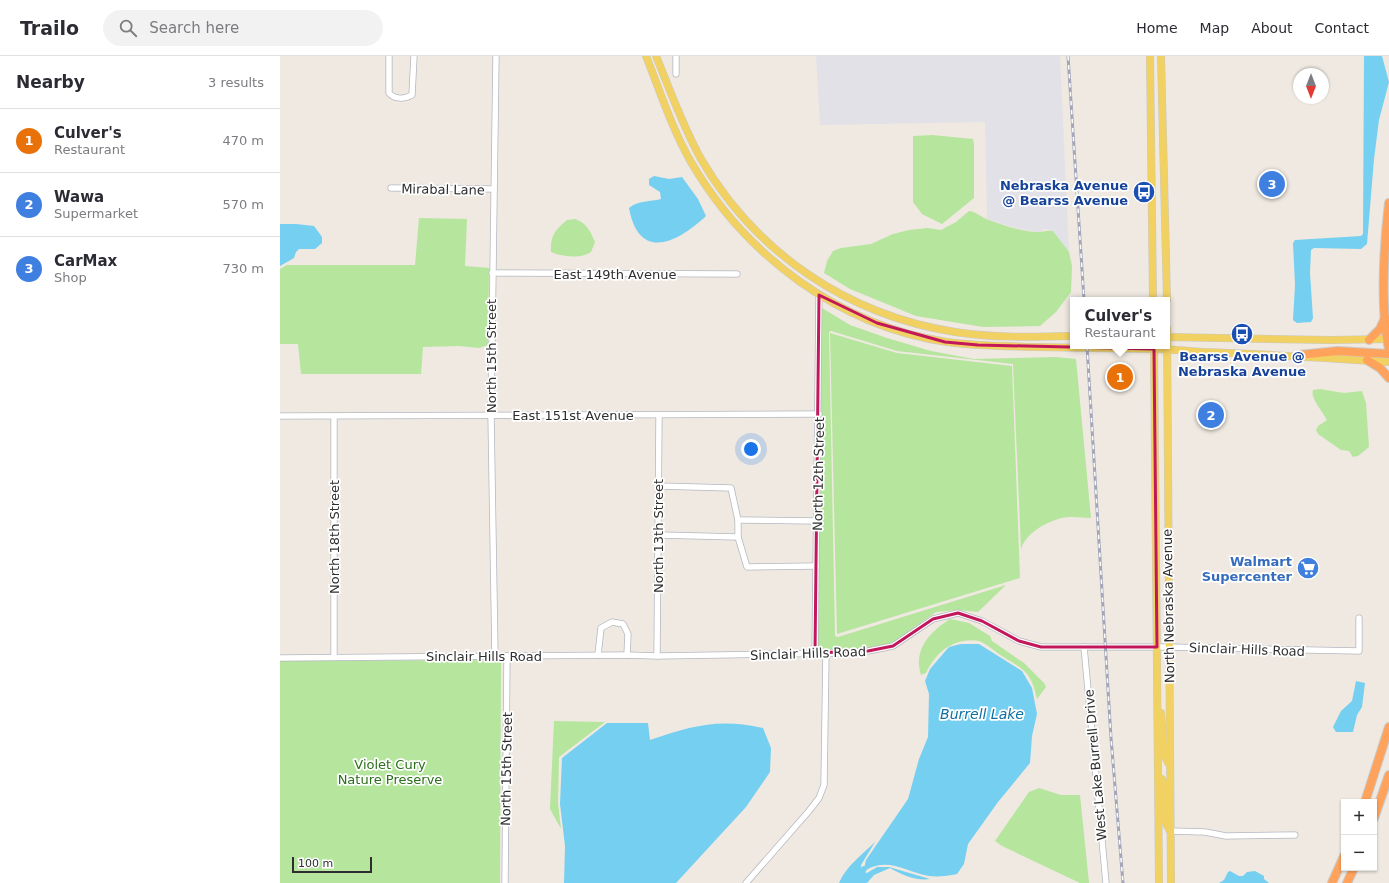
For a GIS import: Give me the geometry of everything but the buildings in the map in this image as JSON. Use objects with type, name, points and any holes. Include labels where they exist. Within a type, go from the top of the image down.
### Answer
[{"type":"highway","points":[[1389,203],[1385,246],[1385,317],[1389,349]]},
{"type":"highway","points":[[1369,340],[1380,328],[1385,317]]},
{"type":"highway","points":[[1299,355],[1338,351],[1389,354]]},
{"type":"highway","points":[[1367,360],[1380,368],[1389,378]]},
{"type":"highway","points":[[1367,799],[1389,727]]},
{"type":"highway","points":[[1377,809],[1389,775]]},
{"type":"highway","points":[[1332,883],[1341,863]]},
{"type":"highway","points":[[1347,883],[1353,871]]},
{"type":"main road","points":[[646,56],[682,144],[705,184],[727,215],[767,257],[819,295],[877,323],[945,342],[978,345],[1070,346]]},
{"type":"main road","points":[[656,56],[691,139],[719,187],[739,214],[767,243],[820,284],[881,314],[933,328],[974,335],[1070,336]]},
{"type":"main road","points":[[1150,56],[1153,297]]},
{"type":"main road","points":[[1161,56],[1167,297]]},
{"type":"main road","points":[[1152,163],[1163,163]]},
{"type":"main road","points":[[1170,337],[1388,339]]},
{"type":"main road","name":"North Nebraska Avenue","points":[[1154,349],[1159,883]]},
{"type":"main road","points":[[1167,349],[1299,355],[1389,362]]},
{"type":"main road","name":"North Nebraska Avenue","points":[[1167,349],[1167,536],[1171,883]]},
{"type":"main road","points":[[1155,486],[1159,487],[1162,494],[1162,528],[1167,536]]},
{"type":"main road","points":[[1157,707],[1161,712],[1163,722],[1164,754],[1169,765]]},
{"type":"main road","points":[[1158,778],[1162,779],[1164,783],[1165,822],[1170,831]]},
{"type":"street","points":[[389,56],[390,93],[395,98],[401,98],[412,95],[414,90],[414,56]]},
{"type":"street","name":"North 15th Street","points":[[494,656],[491,415],[496,56]]},
{"type":"street","points":[[676,56],[676,74]]},
{"type":"street","name":"Mirabal Lane","points":[[391,188],[494,190]]},
{"type":"street","name":"East 149th Avenue","points":[[492,273],[737,274]]},
{"type":"street","name":"North 12th Street","points":[[815,654],[819,414],[819,295]]},
{"type":"street","name":"East 151st Avenue","points":[[280,416],[659,416],[819,414]]},
{"type":"street","name":"North 13th Street","points":[[657,656],[659,416]]},
{"type":"street","name":"North 18th Street","points":[[334,417],[334,657]]},
{"type":"street","points":[[659,486],[730,488],[738,520],[738,537],[748,567],[816,566]]},
{"type":"street","points":[[738,520],[817,521]]},
{"type":"street","points":[[659,535],[738,537]]},
{"type":"street","name":"Sinclair Hills Road","points":[[280,658],[598,655],[657,656],[815,654],[868,651],[893,646],[933,619],[958,613],[970,616],[1019,641],[1041,647],[1168,647],[1358,651],[1359,618]]},
{"type":"street","points":[[598,655],[601,628],[612,622],[623,624],[628,634],[627,655]]},
{"type":"street","name":"West Lake Burrell Drive","points":[[1084,647],[1106,883]]},
{"type":"street","points":[[746,883],[809,811],[819,798],[824,785],[826,653]]},
{"type":"street","name":"North 15th Street","points":[[505,883],[507,656]]},
{"type":"street","points":[[1170,831],[1205,832],[1226,836],[1295,835]]},
{"type":"highlighted area","points":[[819,295],[877,323],[945,342],[978,345],[1154,349],[1157,647],[1041,647],[1019,641],[982,621],[958,613],[933,619],[893,646],[868,651],[815,653]]},
{"type":"shaded area","points":[[816,56],[1060,56],[1069,254],[1053,231],[1046,229],[1038,232],[1015,228],[987,219],[985,122],[820,125]]},
{"type":"green space","points":[[932,135],[973,139],[974,144],[974,198],[942,224],[922,214],[913,202],[913,136]]},
{"type":"green space","points":[[969,211],[974,212],[986,219],[1019,230],[1031,232],[1053,231],[1069,252],[1072,266],[1071,292],[1056,312],[1040,326],[983,327],[916,316],[850,289],[824,273],[827,261],[833,251],[841,248],[871,244],[893,234],[909,230],[928,228],[941,230],[956,222]]},
{"type":"green space","points":[[419,218],[467,219],[465,266],[489,268],[488,345],[479,348],[459,346],[423,347],[421,374],[301,374],[298,344],[280,344],[280,269],[287,265],[415,265]]},
{"type":"green space","points":[[575,219],[588,228],[595,242],[591,252],[582,256],[571,256],[551,252],[552,237],[556,230],[567,220]]},
{"type":"green space","points":[[822,308],[850,325],[931,351],[974,359],[1056,357],[1076,359],[1091,518],[1065,517],[1043,525],[1027,538],[1021,549],[1013,364],[897,351],[831,331],[829,332],[835,636],[838,637],[1006,585],[978,612],[958,610],[936,612],[892,643],[862,649],[818,650]]},
{"type":"green space","points":[[830,333],[897,353],[1012,366],[1020,578],[837,634]]},
{"type":"green space","points":[[1320,389],[1344,393],[1362,391],[1366,403],[1369,447],[1358,456],[1353,457],[1349,451],[1341,450],[1318,434],[1316,430],[1318,426],[1327,420],[1313,397],[1313,390]]},
{"type":"green space","points":[[950,619],[969,623],[990,636],[992,641],[1024,663],[1044,683],[1046,687],[1037,699],[1032,682],[1026,672],[979,641],[962,641],[947,648],[935,659],[926,673],[921,675],[919,657],[921,649],[930,636]]},
{"type":"green space","name":"Violet Cury Nature Preserve","points":[[498,660],[501,663],[500,883],[280,883],[280,661]]},
{"type":"green space","points":[[554,721],[605,722],[559,757],[558,803],[561,829],[550,809]]},
{"type":"green space","points":[[1039,788],[1061,795],[1080,795],[1089,883],[1080,883],[1002,846],[995,841],[1029,792]]},
{"type":"water","points":[[1364,56],[1382,56],[1389,82],[1379,120],[1374,159],[1367,244],[1361,249],[1314,248],[1311,250],[1310,273],[1313,318],[1311,322],[1297,323],[1293,320],[1295,285],[1293,243],[1295,240],[1361,236],[1363,234]]},
{"type":"water","points":[[654,176],[669,179],[682,177],[698,199],[706,216],[695,226],[672,240],[660,242],[650,241],[641,236],[634,225],[629,208],[640,202],[661,199],[660,192],[649,185],[649,179]]},
{"type":"water","points":[[280,224],[314,226],[322,237],[322,243],[315,249],[299,249],[294,258],[280,266]]},
{"type":"water","name":"Burrell Lake","points":[[961,644],[979,644],[1022,671],[1032,688],[1037,714],[1032,736],[1030,763],[998,802],[968,844],[964,864],[957,874],[929,876],[890,865],[874,866],[866,870],[864,869],[866,860],[908,799],[919,759],[928,737],[929,694],[925,681],[930,669],[949,647]]},
{"type":"water","points":[[1356,681],[1365,683],[1362,707],[1357,715],[1353,732],[1336,732],[1333,727],[1341,711],[1352,701]]},
{"type":"water","points":[[607,723],[648,723],[650,740],[692,727],[705,725],[732,724],[763,728],[771,748],[770,772],[746,807],[676,883],[564,883],[565,846],[560,804],[562,758]]},
{"type":"water","points":[[875,842],[861,865],[862,871],[867,873],[877,867],[889,867],[930,879],[909,877],[890,868],[874,875],[867,883],[839,883],[850,866]]},
{"type":"water","points":[[1230,871],[1239,876],[1243,876],[1247,872],[1255,871],[1264,876],[1264,879],[1269,883],[1219,883],[1224,880]]},
{"type":"waterway","points":[[853,883],[864,869]]},
{"type":"railway","points":[[1068,56],[1084,297]]},
{"type":"railway","points":[[1087,349],[1111,738],[1123,883]]},
{"type":"place","name":"CarMax","points":[[1272,184]]},
{"type":"place","name":"Nebraska Avenue @ Bearss Avenue","points":[[1144,192]]},
{"type":"place","name":"Bearss Avenue @ Nebraska Avenue","points":[[1242,334]]},
{"type":"place","name":"Culver's","points":[[1120,377]]},
{"type":"place","name":"Wawa","points":[[1211,415]]},
{"type":"place","name":"Walmart Supercenter","points":[[1308,568]]}]
